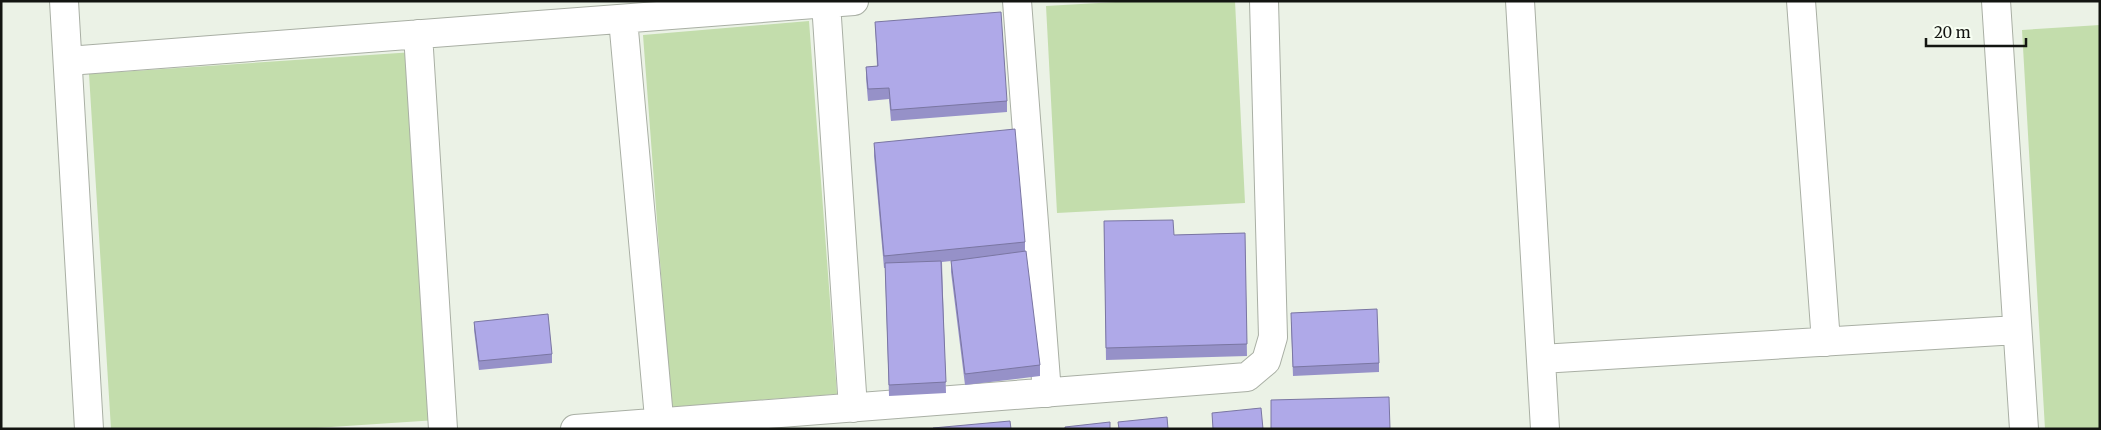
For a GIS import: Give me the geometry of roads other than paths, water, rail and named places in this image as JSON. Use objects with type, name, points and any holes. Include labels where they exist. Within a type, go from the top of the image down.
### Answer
[{"type":"street","points":[[64,1],[89,429]]},
{"type":"street","points":[[68,61],[854,1]]},
{"type":"street","points":[[1017,1],[1047,393]]},
{"type":"street","points":[[575,429],[660,426],[853,408],[1247,377],[1266,361],[1273,337],[1264,1]]},
{"type":"street","points":[[1520,1],[1545,429]]},
{"type":"street","points":[[1801,1],[1826,342]]},
{"type":"street","points":[[1996,1],[2024,429]]},
{"type":"street","points":[[826,3],[853,408]]},
{"type":"street","points":[[623,19],[660,426]]},
{"type":"street","points":[[418,34],[443,429]]},
{"type":"street","points":[[1541,359],[2017,330]]}]
